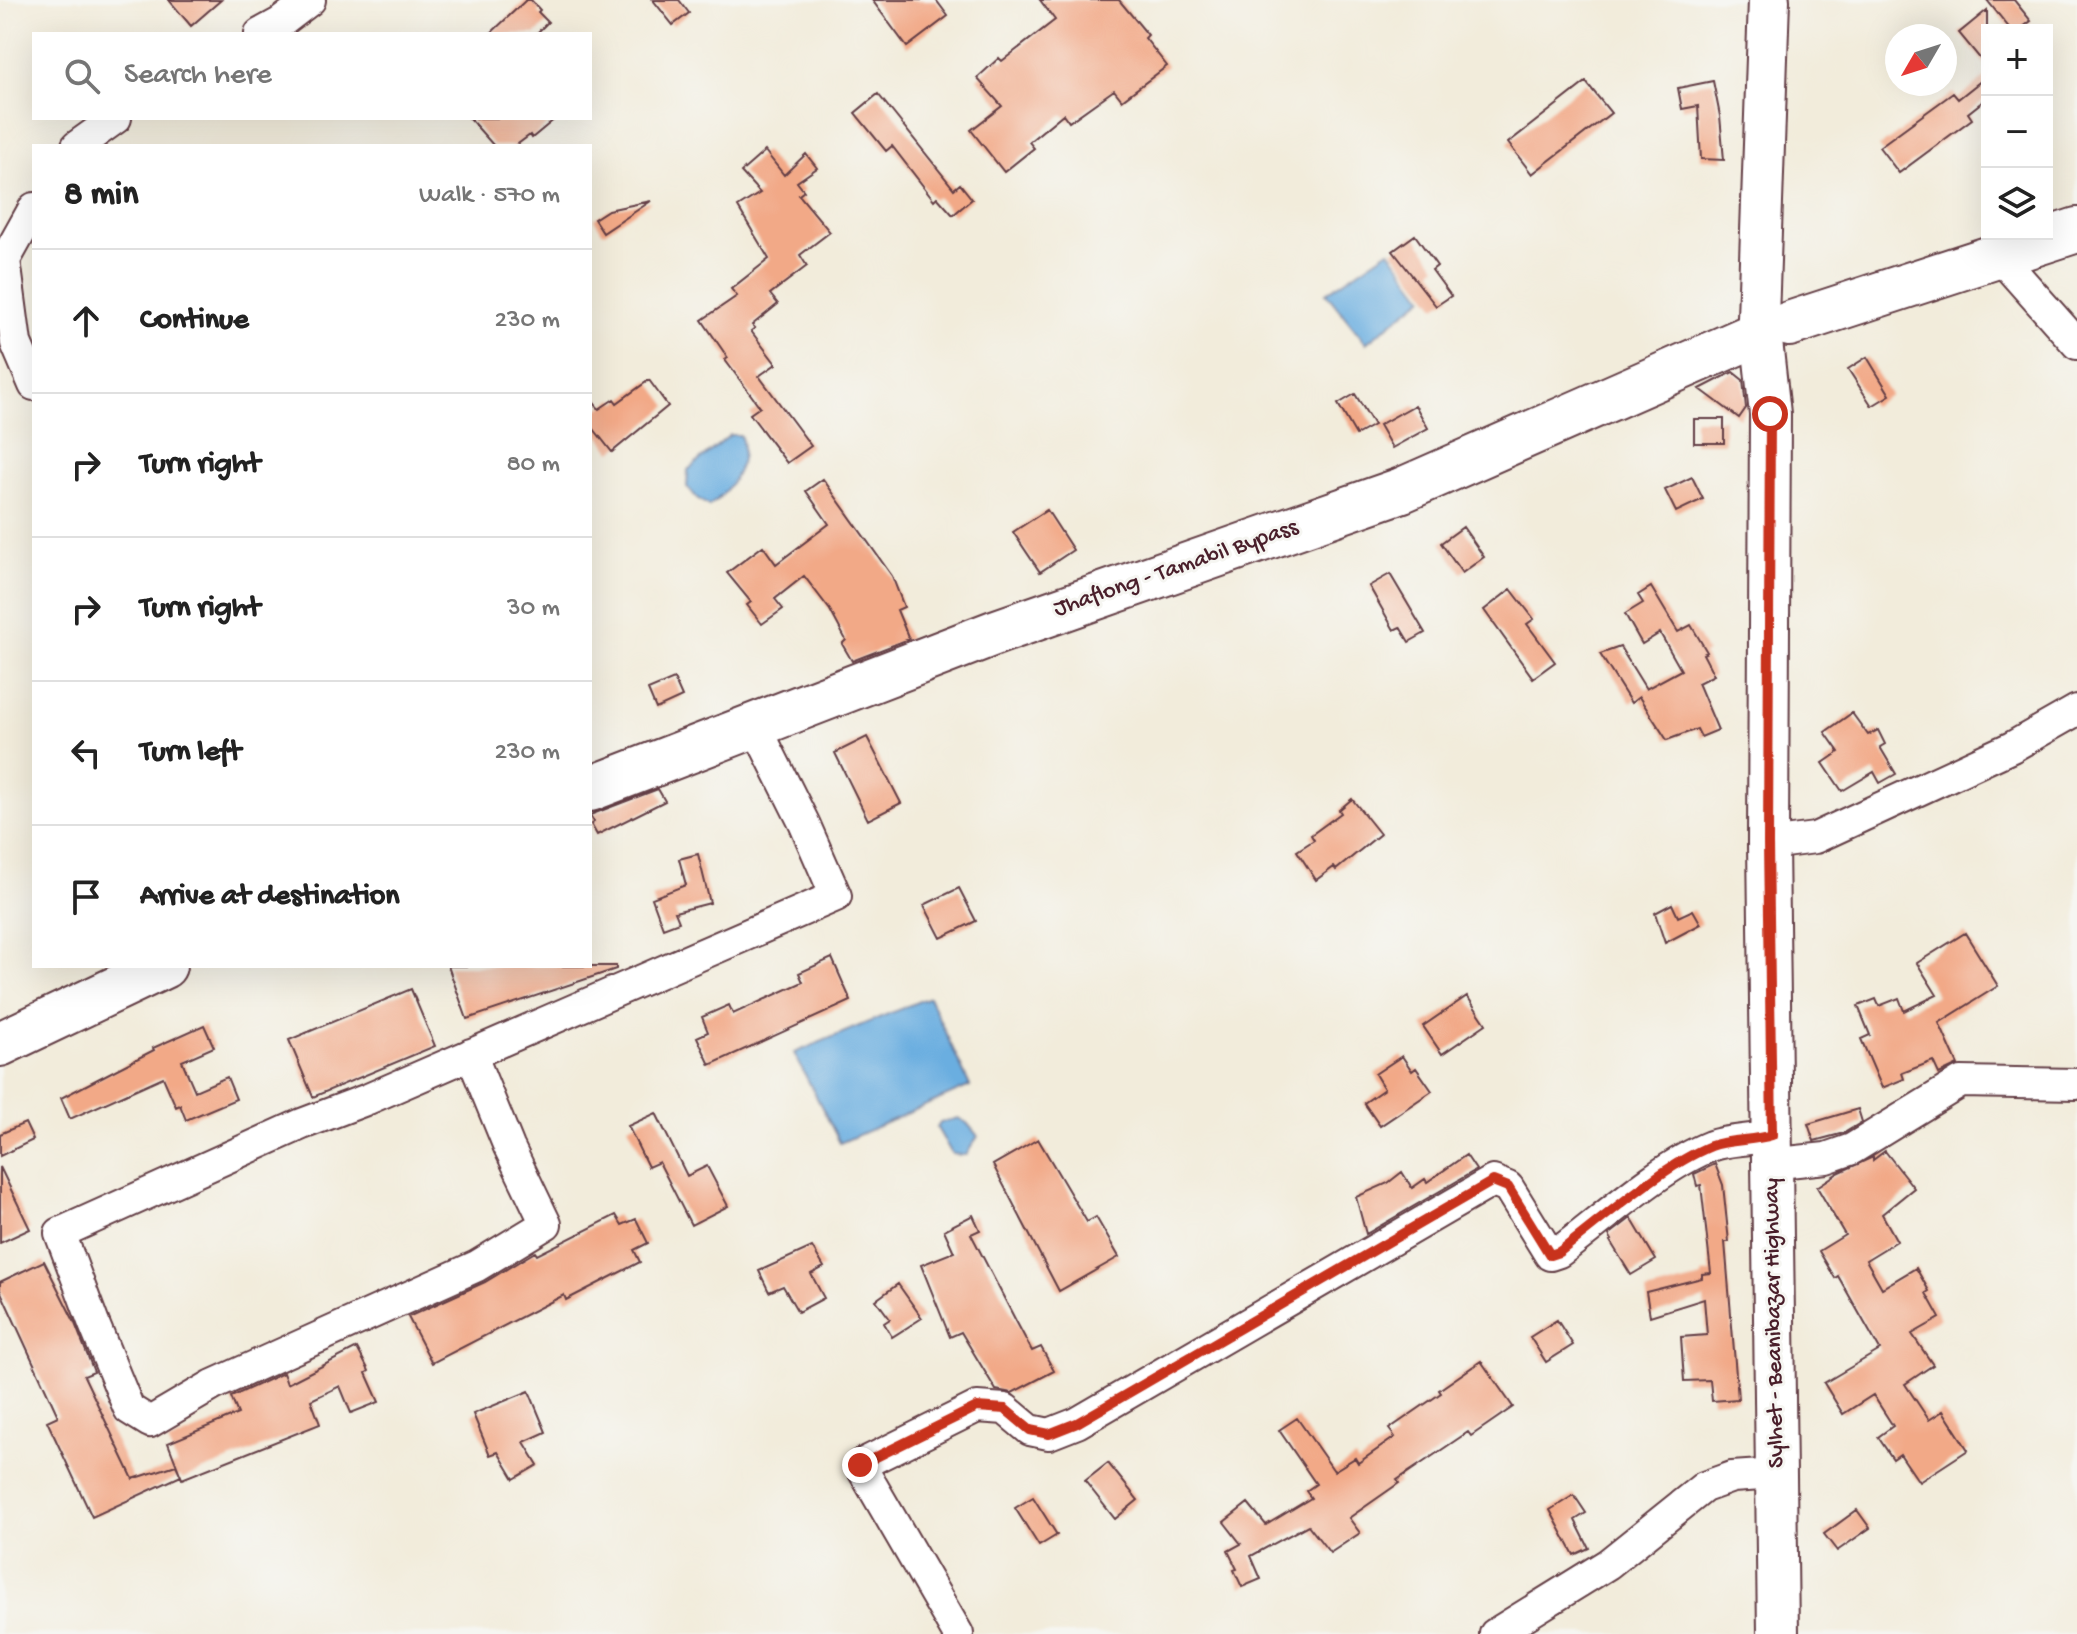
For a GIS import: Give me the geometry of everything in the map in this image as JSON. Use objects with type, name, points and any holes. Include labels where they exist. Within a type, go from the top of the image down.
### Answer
[{"type":"highway","name":"Jhaflong - Tamabil Bypass","points":[[592,788],[994,633],[1402,490],[1771,329],[2077,230]]},
{"type":"highway","points":[[0,1044],[160,968]]},
{"type":"main road","points":[[1769,0],[1771,329]]},
{"type":"main road","points":[[1771,329],[1784,0]]},
{"type":"main road","name":"Sylhet - Beanibazar Highway","points":[[1771,329],[1785,412],[1778,1634]]},
{"type":"main road","name":"Sylhet - Beanibazar Highway","points":[[1771,329],[1768,843],[1793,1634]]},
{"type":"street","points":[[264,32],[310,0]]},
{"type":"street","points":[[80,144],[113,120]]},
{"type":"street","points":[[32,212],[5,260],[16,343],[32,380]]},
{"type":"street","points":[[1999,256],[2077,344]]},
{"type":"street","points":[[1784,842],[1815,838],[2012,747],[2077,710]]},
{"type":"street","points":[[471,1054],[509,1147],[546,1224],[477,1266],[213,1385],[150,1422],[129,1409],[60,1233],[302,1124],[368,1099],[471,1054],[836,896],[756,727]]},
{"type":"street","points":[[958,1634],[860,1465],[977,1407],[1005,1409],[1030,1430],[1049,1434],[1077,1423],[1493,1181],[1508,1187],[1550,1255],[1559,1252],[1674,1165],[1714,1145],[1756,1140],[1780,1149],[1826,1158],[1852,1149],[1961,1082],[2077,1084]]},
{"type":"street","points":[[1495,1634],[1608,1564],[1704,1487],[1732,1477],[1777,1474]]},
{"type":"water","points":[[1389,250],[1424,297],[1366,343],[1326,293]]},
{"type":"water","points":[[730,435],[740,435],[743,455],[736,475],[724,493],[709,506],[687,487],[688,470]]},
{"type":"water","points":[[929,997],[970,1086],[840,1143],[794,1053]]},
{"type":"water","points":[[958,1118],[978,1136],[966,1155],[952,1154],[937,1128],[940,1123]]},
{"type":"building","points":[[169,0],[221,0],[191,26]]},
{"type":"building","points":[[526,0],[531,0],[548,22],[538,32],[492,32]]},
{"type":"building","points":[[653,0],[679,0],[689,13],[673,25]]},
{"type":"building","points":[[872,0],[936,0],[948,16],[907,47]]},
{"type":"building","points":[[1040,0],[1119,0],[1148,35],[1145,38],[1167,66],[1122,100],[1114,90],[1069,122],[1063,114],[1029,142],[1034,148],[1004,172],[971,130],[1002,106],[977,78],[999,58],[1002,61],[1055,20]]},
{"type":"building","points":[[1987,0],[2014,0],[2031,21],[2027,24],[2006,24]]},
{"type":"building","points":[[1987,10],[1987,24],[1981,24],[1981,60],[1959,33]]},
{"type":"building","points":[[1713,81],[1724,160],[1701,159],[1698,106],[1682,109],[1678,88]]},
{"type":"building","points":[[1981,81],[1981,103],[1968,113],[1972,119],[1899,173],[1879,147],[1949,96],[1958,99]]},
{"type":"building","points":[[1586,82],[1611,113],[1532,174],[1508,143]]},
{"type":"building","points":[[878,94],[954,189],[960,184],[972,199],[953,215],[937,197],[934,200],[892,146],[886,151],[855,113]]},
{"type":"building","points":[[471,120],[554,120],[532,138],[530,135],[518,144],[492,144]]},
{"type":"building","points":[[765,151],[784,175],[806,154],[817,168],[797,182],[804,191],[799,195],[830,232],[800,255],[807,266],[770,294],[778,304],[752,325],[755,328],[751,331],[776,364],[759,376],[811,446],[787,463],[750,414],[760,407],[725,360],[728,358],[702,320],[737,296],[731,289],[769,259],[738,207],[760,193],[741,172]]},
{"type":"building","points":[[651,201],[603,233],[594,219],[608,210]]},
{"type":"building","points":[[1415,235],[1437,266],[1432,270],[1451,296],[1436,306],[1393,251]]},
{"type":"building","points":[[1867,357],[1890,395],[1872,406],[1848,369]]},
{"type":"building","points":[[1733,372],[1743,380],[1746,408],[1739,418],[1700,389]]},
{"type":"building","points":[[649,380],[668,406],[612,452],[592,427],[592,400],[599,409],[614,399],[617,403]]},
{"type":"building","points":[[1355,394],[1374,425],[1356,435],[1338,404]]},
{"type":"building","points":[[1415,405],[1428,428],[1392,448],[1379,425]]},
{"type":"building","points":[[1694,419],[1724,419],[1724,443],[1694,443]]},
{"type":"building","points":[[1692,477],[1703,499],[1676,512],[1665,490]]},
{"type":"building","points":[[823,479],[892,576],[904,607],[897,610],[909,639],[852,661],[842,644],[846,640],[830,610],[804,576],[775,599],[783,609],[762,624],[747,605],[751,602],[727,573],[763,546],[776,564],[829,524],[806,491]]},
{"type":"building","points":[[1047,510],[1073,550],[1040,572],[1013,532]]},
{"type":"building","points":[[1463,527],[1484,557],[1462,573],[1441,543]]},
{"type":"building","points":[[1390,574],[1425,633],[1409,642],[1400,627],[1394,630],[1369,586]]},
{"type":"building","points":[[1651,587],[1678,632],[1691,625],[1707,652],[1703,654],[1714,675],[1698,683],[1718,730],[1701,737],[1697,729],[1667,740],[1639,697],[1631,703],[1600,654],[1620,647],[1646,689],[1681,670],[1660,633],[1642,644],[1625,614],[1643,603],[1638,595]]},
{"type":"building","points":[[1511,589],[1534,619],[1527,624],[1555,662],[1533,678],[1484,610]]},
{"type":"building","points":[[674,679],[682,697],[656,709],[648,690]]},
{"type":"building","points":[[1852,713],[1868,735],[1878,730],[1885,744],[1880,747],[1896,774],[1880,783],[1874,772],[1842,791],[1823,763],[1839,752],[1825,732]]},
{"type":"building","points":[[867,737],[901,803],[868,820],[835,753]]},
{"type":"building","points":[[658,789],[665,801],[597,835],[592,826],[592,814]]},
{"type":"building","points":[[1352,799],[1380,834],[1336,870],[1334,867],[1316,880],[1297,851],[1314,840],[1311,835],[1341,813],[1339,810]]},
{"type":"building","points":[[698,854],[710,903],[675,912],[679,922],[663,928],[652,898],[686,885],[679,859]]},
{"type":"building","points":[[959,888],[976,921],[941,938],[924,905]]},
{"type":"building","points":[[1672,904],[1678,917],[1693,910],[1701,924],[1665,943],[1655,913]]},
{"type":"building","points":[[1965,933],[1998,986],[1939,1023],[1958,1065],[1939,1074],[1933,1061],[1902,1073],[1904,1079],[1882,1088],[1861,1039],[1870,1035],[1858,1006],[1876,999],[1879,1006],[1899,998],[1904,1011],[1937,995],[1917,963]]},
{"type":"building","points":[[832,958],[851,1001],[710,1065],[697,1037],[708,1032],[702,1017],[729,1005],[733,1014],[803,982],[799,973]]},
{"type":"building","points":[[616,966],[616,969],[467,1019],[449,968]]},
{"type":"building","points":[[411,989],[435,1046],[313,1097],[289,1040]]},
{"type":"building","points":[[1467,996],[1486,1024],[1442,1054],[1423,1026]]},
{"type":"building","points":[[204,1025],[214,1047],[182,1061],[195,1091],[227,1077],[236,1099],[186,1120],[180,1105],[176,1107],[163,1077],[70,1119],[61,1098],[153,1048]]},
{"type":"building","points":[[1402,1056],[1412,1071],[1416,1068],[1432,1091],[1380,1126],[1364,1103],[1384,1089],[1375,1074]]},
{"type":"building","points":[[1858,1109],[1862,1122],[1844,1133],[1814,1141],[1808,1124]]},
{"type":"building","points":[[656,1113],[687,1176],[707,1166],[728,1206],[691,1225],[659,1162],[648,1167],[628,1126]]},
{"type":"building","points":[[25,1123],[33,1140],[0,1156],[0,1134]]},
{"type":"building","points":[[1038,1139],[1087,1222],[1096,1217],[1119,1257],[1059,1291],[993,1165]]},
{"type":"building","points":[[1885,1151],[1914,1188],[1882,1214],[1897,1241],[1866,1260],[1882,1288],[1916,1268],[1929,1291],[1926,1293],[1940,1318],[1912,1334],[1933,1365],[1905,1384],[1929,1420],[1943,1411],[1968,1450],[1919,1482],[1900,1454],[1893,1459],[1878,1437],[1893,1426],[1873,1395],[1843,1414],[1824,1383],[1880,1350],[1838,1276],[1835,1278],[1819,1251],[1845,1235],[1817,1187],[1838,1173],[1873,1157],[1873,1160]]},
{"type":"building","points":[[1466,1155],[1476,1170],[1366,1234],[1356,1197],[1388,1183],[1402,1172],[1412,1188],[1425,1179],[1427,1182]]},
{"type":"building","points":[[1715,1164],[1723,1185],[1729,1242],[1725,1242],[1738,1399],[1712,1401],[1710,1380],[1684,1381],[1681,1337],[1707,1335],[1704,1299],[1650,1316],[1646,1292],[1711,1273],[1701,1185],[1697,1186],[1694,1174]]},
{"type":"building","points":[[0,1167],[30,1229],[0,1243]]},
{"type":"building","points":[[616,1215],[622,1225],[636,1219],[648,1243],[634,1250],[640,1262],[566,1300],[564,1295],[432,1363],[408,1317],[485,1282],[535,1252],[537,1255]]},
{"type":"building","points":[[973,1215],[980,1230],[971,1234],[1016,1321],[1032,1351],[1041,1347],[1054,1371],[1012,1393],[996,1390],[961,1332],[950,1337],[921,1265],[954,1252],[944,1230]]},
{"type":"building","points":[[1631,1218],[1656,1260],[1631,1275],[1609,1235]]},
{"type":"building","points":[[812,1247],[824,1267],[811,1274],[824,1298],[798,1312],[783,1286],[769,1292],[759,1271]]},
{"type":"building","points":[[44,1261],[74,1321],[94,1372],[84,1376],[133,1479],[176,1465],[181,1476],[92,1517],[47,1421],[58,1416],[0,1290],[0,1282]]},
{"type":"building","points":[[898,1284],[922,1318],[892,1337],[884,1323],[890,1319],[876,1300]]},
{"type":"building","points":[[1557,1320],[1573,1345],[1546,1362],[1530,1337]]},
{"type":"building","points":[[357,1348],[369,1371],[366,1373],[379,1402],[351,1413],[340,1386],[311,1400],[320,1424],[182,1479],[168,1443],[238,1414],[231,1397],[283,1373],[287,1384]]},
{"type":"building","points":[[1481,1361],[1513,1407],[1471,1436],[1468,1432],[1397,1480],[1399,1483],[1349,1518],[1360,1533],[1330,1553],[1308,1525],[1251,1556],[1261,1579],[1242,1587],[1228,1551],[1241,1544],[1224,1522],[1248,1503],[1266,1525],[1311,1498],[1306,1491],[1316,1484],[1279,1430],[1297,1418],[1334,1471],[1355,1458],[1358,1463],[1395,1437],[1389,1429]]},
{"type":"building","points":[[529,1391],[546,1432],[524,1442],[538,1465],[514,1479],[498,1452],[490,1455],[473,1414]]},
{"type":"building","points":[[1108,1463],[1138,1500],[1115,1519],[1085,1481]]},
{"type":"building","points":[[1574,1495],[1586,1513],[1575,1520],[1589,1548],[1574,1555],[1550,1510]]},
{"type":"building","points":[[1033,1497],[1057,1535],[1039,1546],[1015,1508]]},
{"type":"building","points":[[1857,1510],[1870,1528],[1837,1551],[1824,1534]]},
{"type":"route","points":[[860,1465],[977,1407],[1005,1409],[1030,1430],[1049,1434],[1077,1423],[1493,1181],[1508,1187],[1550,1255],[1559,1252],[1674,1165],[1714,1145],[1772,1135],[1768,843],[1770,414]]}]
